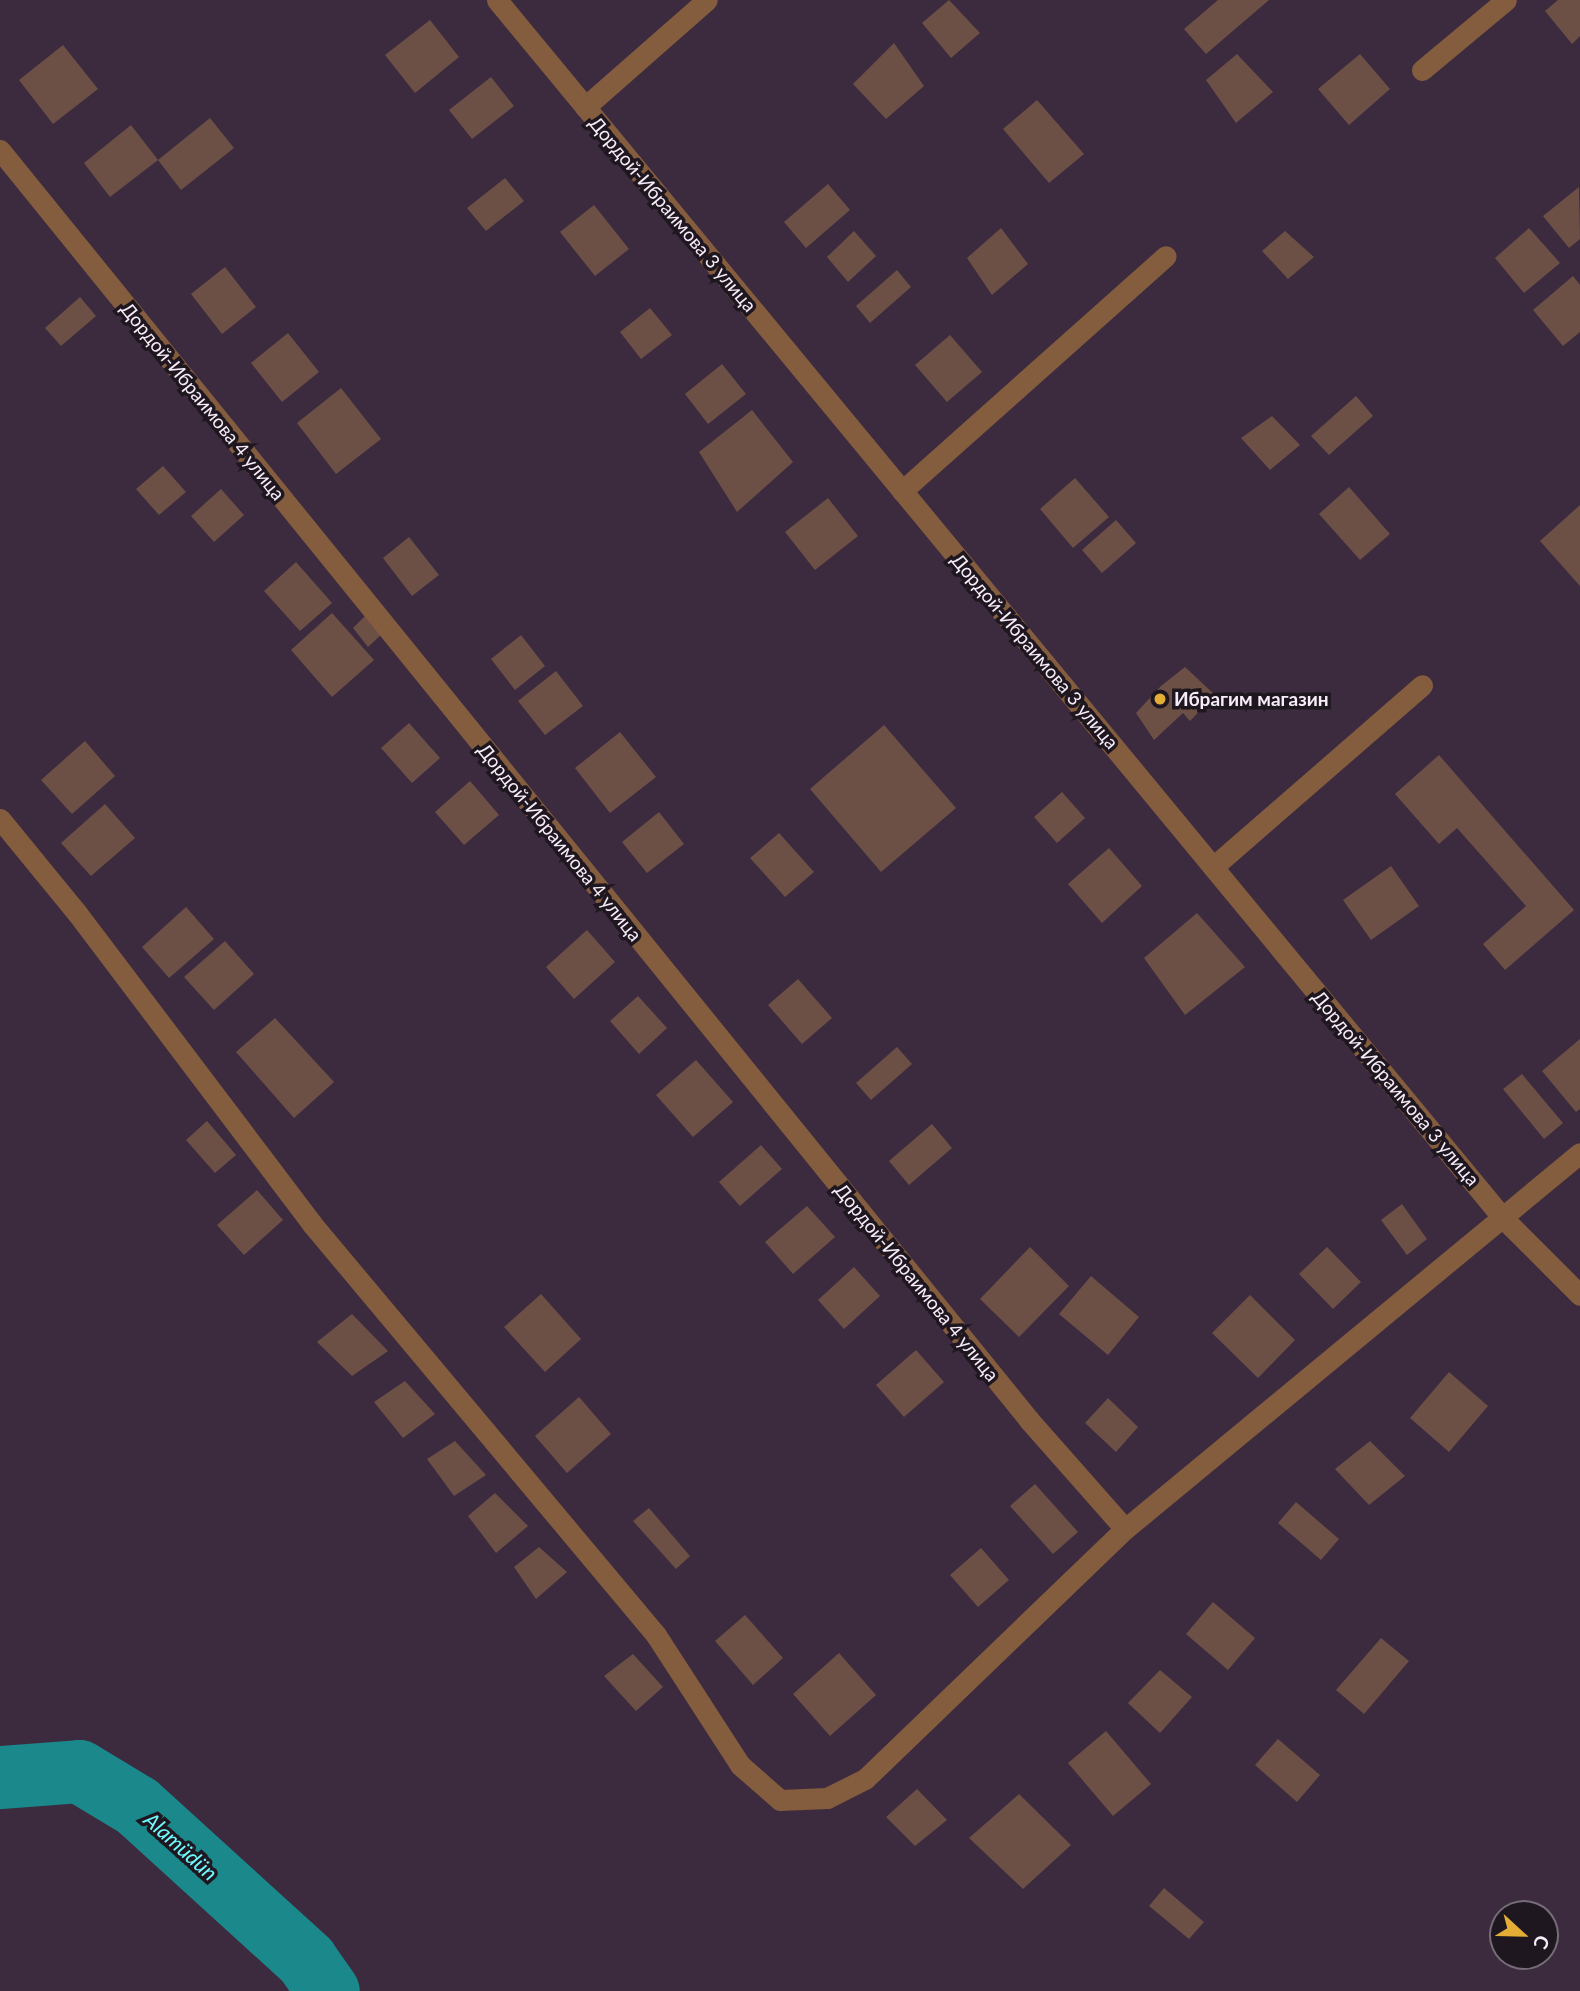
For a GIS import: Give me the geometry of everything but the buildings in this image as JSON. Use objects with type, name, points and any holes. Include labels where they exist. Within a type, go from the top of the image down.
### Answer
[{"type":"street","name":"Дордой-Ибраимова 3 улица","points":[[497,0],[1503,1219],[1580,1295]]},
{"type":"street","points":[[585,107],[707,0]]},
{"type":"street","points":[[1422,70],[1506,0]]},
{"type":"street","name":"Дордой-Ибраимова 4 улица","points":[[0,150],[1029,1420],[1125,1529]]},
{"type":"street","points":[[902,491],[1166,256]]},
{"type":"street","points":[[1213,867],[1422,685]]},
{"type":"street","points":[[0,819],[77,913],[312,1224],[656,1635],[740,1765],[780,1800],[827,1798],[865,1779],[1125,1529],[1580,1153]]},
{"type":"waterway","name":"Alamüdün","points":[[0,1777],[79,1771],[137,1806],[306,1960],[328,1991]]},
{"type":"place","name":"Ибрагим магазин","points":[[1160,699]]}]
